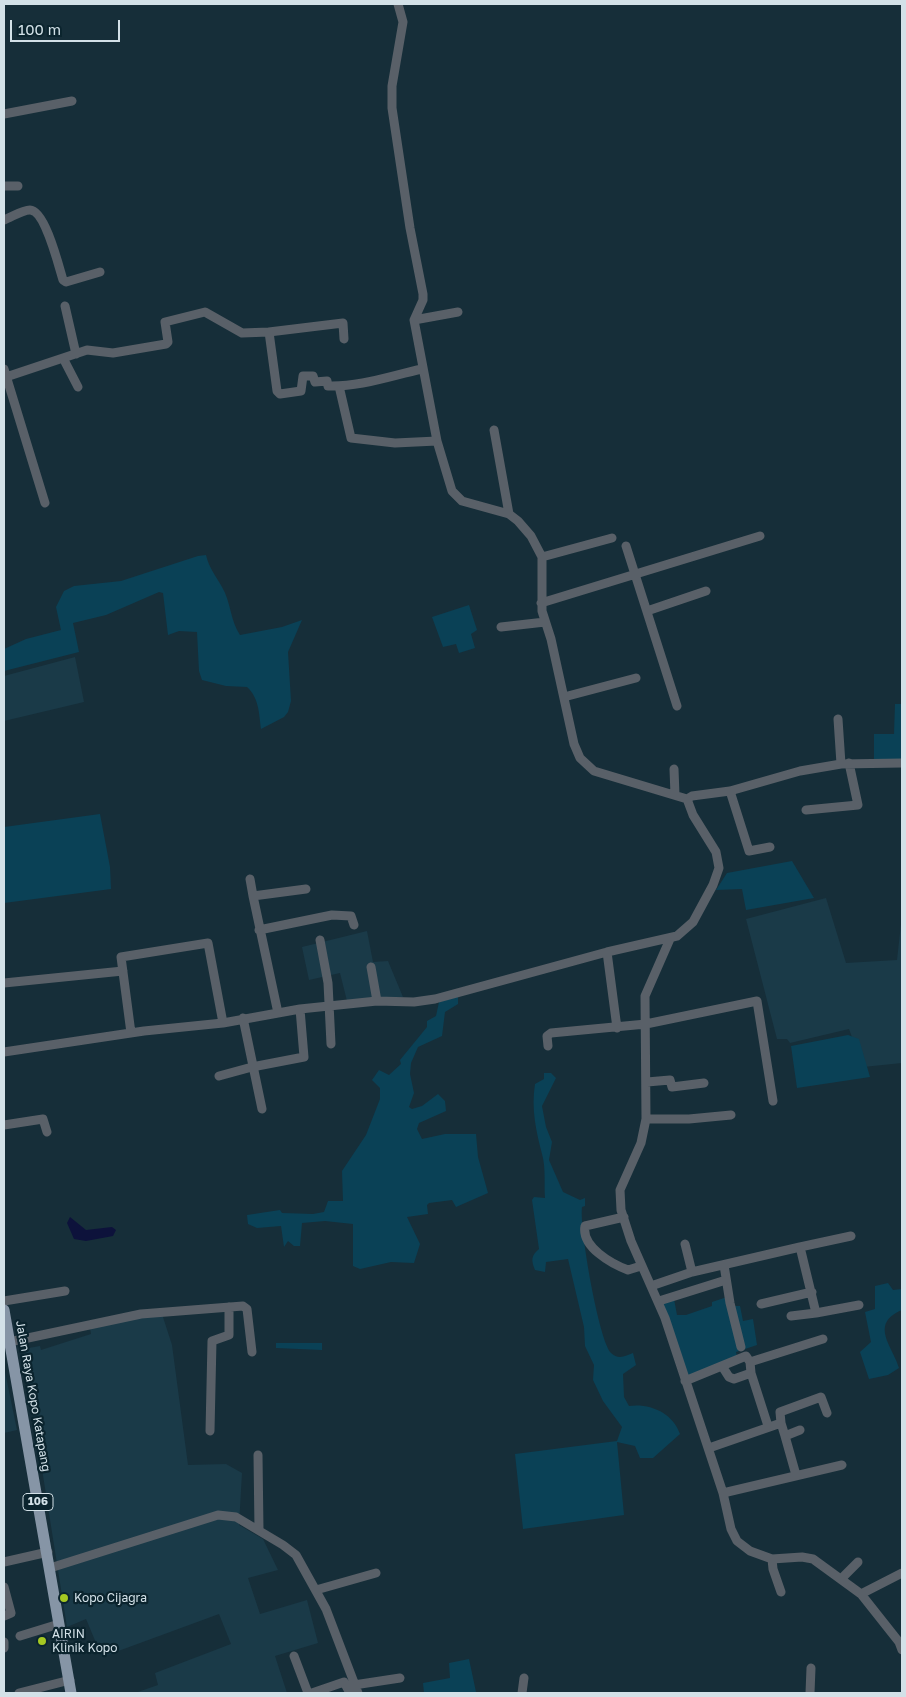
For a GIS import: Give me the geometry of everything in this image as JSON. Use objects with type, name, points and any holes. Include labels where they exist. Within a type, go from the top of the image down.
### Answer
[{"type":"main road","name":"Jalan Raya Kopo Katapang","points":[[4,1310],[48,1552],[71,1693]]},
{"type":"street","points":[[398,4],[403,22],[392,86],[392,108],[410,228],[423,294],[423,300],[414,320],[437,441],[454,494],[462,501],[509,514],[526,529],[542,557],[541,603],[574,744],[584,764],[594,771],[687,800],[705,793],[730,791],[800,771],[845,763],[902,764]]},
{"type":"street","points":[[4,114],[72,101]]},
{"type":"street","points":[[4,186],[18,186]]},
{"type":"street","points":[[4,220],[28,210],[34,211],[45,224],[63,280],[66,282],[100,272]]},
{"type":"street","points":[[65,306],[76,354]]},
{"type":"street","points":[[45,503],[4,372],[63,358],[87,350],[113,353],[166,344],[168,342],[165,322],[200,312],[210,314],[240,332],[269,332],[343,323],[344,339]]},
{"type":"street","points":[[414,320],[458,312]]},
{"type":"street","points":[[269,332],[278,393],[301,391],[304,376],[312,376],[315,382],[327,381],[329,386],[339,386],[391,378],[422,369]]},
{"type":"street","points":[[63,358],[78,387]]},
{"type":"street","points":[[339,386],[351,438],[395,442],[437,441]]},
{"type":"street","points":[[494,430],[509,514]]},
{"type":"street","points":[[541,603],[760,536]]},
{"type":"street","points":[[542,557],[612,538]]},
{"type":"street","points":[[626,546],[677,706]]},
{"type":"street","points":[[647,611],[706,591]]},
{"type":"street","points":[[501,627],[545,622]]},
{"type":"street","points":[[564,697],[636,678]]},
{"type":"street","points":[[806,810],[858,805],[845,763],[838,719]]},
{"type":"street","points":[[674,769],[675,795]]},
{"type":"street","points":[[730,791],[749,851],[770,847]]},
{"type":"street","points":[[4,1052],[131,1033],[224,1023],[300,1009],[377,1001],[424,1001],[525,976],[607,952],[670,939],[685,931],[693,922],[717,876],[718,868],[716,852],[693,815],[687,800]]},
{"type":"street","points":[[250,879],[259,930],[278,1013]]},
{"type":"street","points":[[253,896],[306,889]]},
{"type":"street","points":[[259,930],[337,914],[351,916],[354,925]]},
{"type":"street","points":[[670,939],[645,996],[646,1119],[641,1143],[621,1186],[621,1210],[641,1266],[659,1301],[684,1381],[724,1493],[730,1529],[737,1541],[750,1551],[772,1559],[808,1558],[841,1579],[861,1594],[899,1642],[902,1650]]},
{"type":"street","points":[[320,940],[328,983],[330,1044]]},
{"type":"street","points":[[131,1033],[121,957],[209,943],[224,1023]]},
{"type":"street","points":[[607,952],[617,1028]]},
{"type":"street","points":[[371,967],[377,1001]]},
{"type":"street","points":[[4,983],[123,971]]},
{"type":"street","points":[[548,1046],[548,1036],[551,1033],[646,1024],[758,1001],[774,1101]]},
{"type":"street","points":[[219,1076],[252,1067],[304,1057],[300,1009]]},
{"type":"street","points":[[243,1018],[252,1067],[257,1076],[262,1109]]},
{"type":"street","points":[[647,1082],[670,1080],[672,1087],[704,1083]]},
{"type":"street","points":[[646,1119],[689,1119],[731,1115]]},
{"type":"street","points":[[4,1126],[43,1119],[47,1132]]},
{"type":"street","points":[[624,1218],[584,1226],[584,1235],[598,1253],[615,1263],[628,1270],[641,1266]]},
{"type":"street","points":[[651,1286],[692,1272],[851,1236]]},
{"type":"street","points":[[685,1244],[692,1272]]},
{"type":"street","points":[[800,1247],[816,1313]]},
{"type":"street","points":[[724,1265],[741,1347]]},
{"type":"street","points":[[659,1301],[726,1280]]},
{"type":"street","points":[[4,1301],[65,1291]]},
{"type":"street","points":[[760,1304],[812,1292]]},
{"type":"street","points":[[791,1316],[859,1305]]},
{"type":"street","points":[[9,1342],[141,1314],[243,1306],[247,1309],[252,1352]]},
{"type":"street","points":[[210,1431],[212,1342],[228,1335],[229,1307]]},
{"type":"street","points":[[750,1362],[823,1339]]},
{"type":"street","points":[[684,1381],[746,1356],[750,1362],[751,1373],[768,1426]]},
{"type":"street","points":[[722,1366],[729,1377],[734,1379],[751,1373]]},
{"type":"street","points":[[796,1475],[781,1423],[780,1412],[822,1397],[827,1413]]},
{"type":"street","points":[[709,1448],[781,1423]]},
{"type":"street","points":[[785,1436],[800,1430]]},
{"type":"street","points":[[258,1455],[259,1530]]},
{"type":"street","points":[[724,1493],[842,1465]]},
{"type":"street","points":[[50,1568],[218,1515],[236,1517],[296,1555],[316,1590],[332,1624],[354,1690]]},
{"type":"street","points":[[4,1560],[48,1552]]},
{"type":"street","points":[[772,1559],[772,1569],[781,1592]]},
{"type":"street","points":[[841,1579],[858,1562]]},
{"type":"street","points":[[316,1590],[376,1573]]},
{"type":"street","points":[[861,1594],[902,1573]]},
{"type":"street","points":[[4,1588],[11,1613],[4,1616]]},
{"type":"street","points":[[20,1636],[59,1624]]},
{"type":"street","points":[[4,1642],[4,1648]]},
{"type":"street","points":[[294,1656],[308,1693]]},
{"type":"street","points":[[810,1693],[811,1668]]},
{"type":"street","points":[[354,1690],[400,1678]]},
{"type":"street","points":[[522,1693],[524,1678]]},
{"type":"street","points":[[19,1693],[70,1680]]},
{"type":"street","points":[[312,1693],[344,1682],[354,1690]]},
{"type":"shaded area","points":[[206,555],[225,593],[234,623],[240,635],[282,627],[302,620],[288,652],[291,701],[288,712],[284,717],[261,729],[256,701],[247,687],[226,686],[202,680],[199,671],[197,632],[179,631],[168,635],[163,593],[159,592],[106,615],[73,623],[79,652],[4,671],[4,649],[26,639],[61,630],[56,607],[64,591],[74,586],[121,581]]},
{"type":"shaded area","points":[[469,605],[477,630],[471,634],[475,648],[459,653],[456,644],[443,647],[432,617]]},
{"type":"shaded area","points":[[75,657],[84,702],[4,721],[4,676]]},
{"type":"shaded area","points":[[895,704],[902,704],[902,759],[874,760],[874,734],[894,734]]},
{"type":"shaded area","points":[[100,814],[110,867],[111,889],[4,903],[4,827]]},
{"type":"shaded area","points":[[792,861],[814,898],[746,910],[742,889],[716,890],[727,873]]},
{"type":"shaded area","points":[[826,898],[846,963],[897,960],[902,915],[902,1063],[863,1067],[849,1029],[790,1043],[787,1039],[777,1039],[746,919]]},
{"type":"shaded area","points":[[367,931],[373,962],[388,961],[403,997],[347,1001],[340,973],[309,980],[302,947]]},
{"type":"shaded area","points":[[458,996],[458,1004],[445,1012],[442,1036],[418,1047],[411,1063],[410,1074],[414,1093],[409,1107],[412,1109],[422,1106],[438,1094],[445,1101],[446,1111],[419,1123],[417,1129],[422,1139],[445,1134],[476,1134],[478,1157],[488,1193],[456,1207],[452,1200],[429,1203],[427,1205],[428,1214],[407,1217],[420,1244],[414,1263],[391,1262],[360,1269],[353,1266],[353,1224],[325,1221],[302,1223],[300,1246],[294,1246],[288,1241],[284,1247],[281,1226],[257,1228],[248,1224],[247,1215],[280,1210],[282,1213],[313,1214],[324,1212],[328,1201],[343,1201],[342,1171],[366,1135],[380,1099],[380,1088],[372,1080],[379,1070],[389,1075],[401,1064],[400,1060],[427,1027],[427,1021],[436,1016],[439,1002]]},
{"type":"shaded area","points":[[848,1035],[859,1039],[870,1077],[797,1088],[791,1046]]},
{"type":"shaded area","points":[[544,1073],[551,1073],[556,1078],[542,1106],[546,1127],[552,1142],[549,1160],[563,1192],[580,1200],[585,1198],[585,1206],[582,1207],[582,1219],[587,1259],[596,1307],[606,1344],[611,1353],[619,1357],[633,1353],[636,1365],[623,1374],[624,1397],[629,1406],[645,1406],[660,1411],[672,1420],[680,1434],[653,1458],[640,1458],[635,1446],[617,1442],[624,1515],[523,1529],[515,1454],[617,1441],[622,1427],[603,1401],[593,1380],[594,1365],[585,1346],[584,1327],[568,1259],[546,1262],[545,1272],[535,1270],[533,1263],[532,1258],[539,1249],[532,1200],[534,1197],[545,1198],[544,1165],[535,1120],[534,1093],[535,1084],[544,1079]]},
{"type":"shaded area","points":[[70,1217],[86,1230],[112,1227],[116,1230],[113,1236],[86,1241],[74,1239],[67,1223]]},
{"type":"shaded area","points":[[888,1283],[893,1290],[902,1289],[902,1310],[886,1322],[885,1329],[886,1337],[899,1368],[888,1375],[869,1379],[860,1352],[871,1342],[865,1312],[875,1309],[875,1286]]},
{"type":"shaded area","points":[[727,1297],[729,1306],[740,1306],[743,1321],[753,1319],[757,1345],[736,1352],[738,1361],[687,1380],[662,1302],[674,1299],[677,1315],[686,1315],[712,1306],[712,1302]]},
{"type":"shaded area","points":[[162,1314],[172,1345],[188,1465],[226,1464],[242,1473],[239,1525],[263,1539],[278,1570],[248,1578],[260,1614],[307,1600],[318,1643],[275,1656],[287,1693],[135,1693],[158,1685],[155,1673],[231,1644],[219,1614],[102,1657],[86,1619],[67,1627],[23,1349],[40,1346],[41,1350],[91,1334],[90,1327]]},
{"type":"shaded area","points":[[276,1343],[322,1343],[322,1350],[276,1348]]},
{"type":"shaded area","points":[[4,1367],[17,1430],[4,1433]]},
{"type":"shaded area","points":[[469,1659],[476,1692],[497,1693],[424,1693],[423,1683],[450,1678],[449,1663]]},
{"type":"place","name":"Kopo Cijagra","points":[[64,1598]]},
{"type":"place","name":"AIRIN Klinik Kopo","points":[[42,1641]]}]
